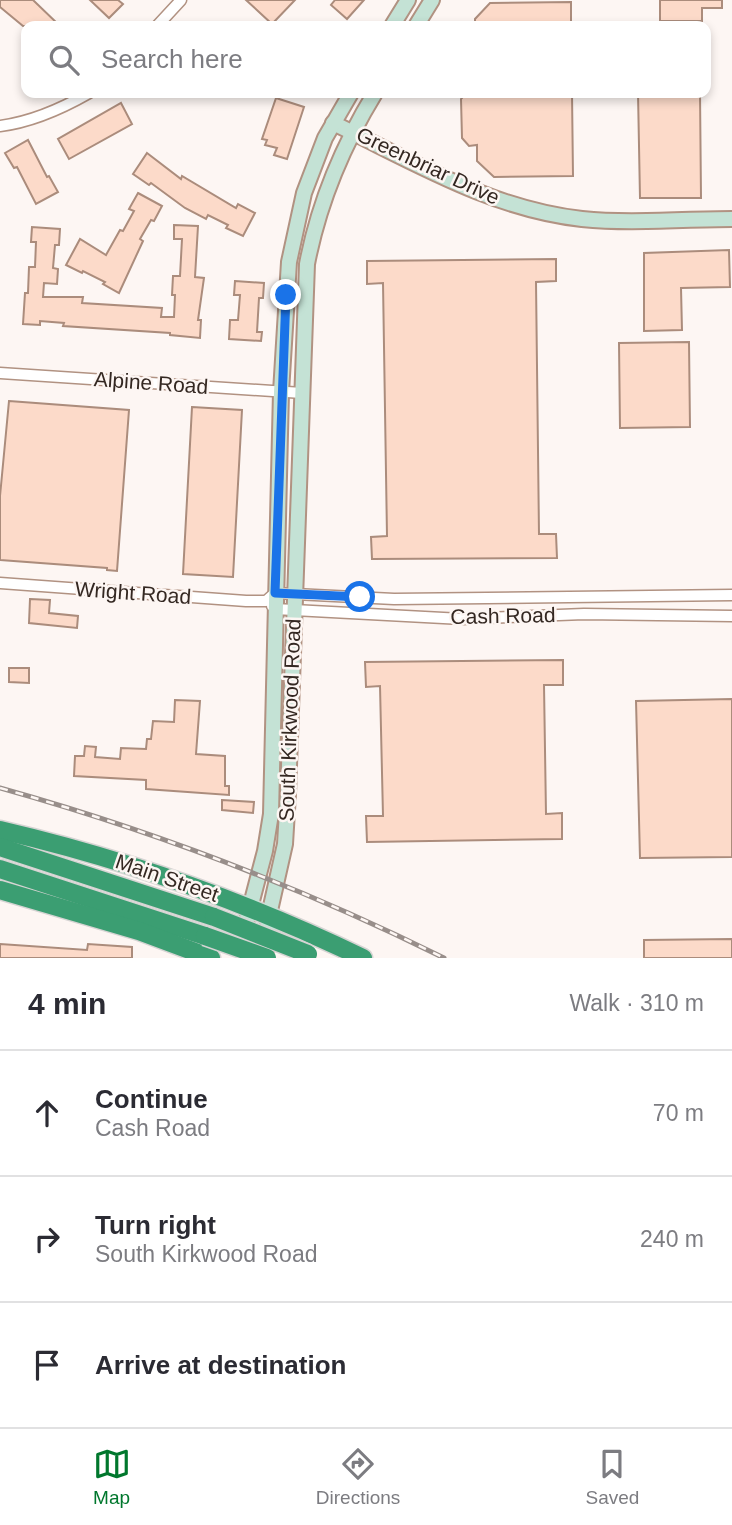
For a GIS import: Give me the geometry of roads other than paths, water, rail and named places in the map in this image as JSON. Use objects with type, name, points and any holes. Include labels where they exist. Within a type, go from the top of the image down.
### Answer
[{"type":"highway","points":[[0,830],[72,848],[250,908],[363,958]]},
{"type":"highway","name":"Main Street","points":[[0,847],[214,917],[312,956]]},
{"type":"highway","name":"Main Street","points":[[0,869],[205,936],[265,952]]},
{"type":"highway","points":[[0,890],[139,931],[211,958]]},
{"type":"highway","points":[[186,949],[202,950],[212,946],[221,936],[224,912],[221,904],[210,894]]},
{"type":"highway","points":[[290,958],[300,944],[320,937]]},
{"type":"main road","points":[[394,21],[408,0]]},
{"type":"main road","points":[[419,21],[432,0]]},
{"type":"main road","name":"South Kirkwood Road","points":[[241,958],[243,933],[268,837],[272,791],[272,601],[289,262],[303,193],[333,123],[348,98]]},
{"type":"main road","name":"South Kirkwood Road","points":[[265,952],[269,915],[285,844],[289,791],[307,264],[320,209],[352,132],[372,98]]},
{"type":"main road","name":"Greenbriar Drive","points":[[333,123],[477,193],[530,209],[583,219],[732,219]]},
{"type":"main road","points":[[289,262],[307,264]]},
{"type":"main road","points":[[271,749],[290,751]]},
{"type":"main road","points":[[271,774],[289,774]]},
{"type":"main road","points":[[272,791],[289,791]]},
{"type":"street","points":[[162,21],[181,0]]},
{"type":"street","points":[[0,126],[33,119],[81,98]]},
{"type":"street","name":"Alpine Road","points":[[0,373],[302,393]]},
{"type":"street","name":"Wright Road","points":[[0,583],[246,601],[272,601],[295,594]]},
{"type":"street","name":"Cash Road","points":[[295,594],[394,599],[732,596]]},
{"type":"street","points":[[584,596],[584,614]]},
{"type":"street","name":"Cash Road","points":[[272,601],[295,609],[461,619],[584,614],[732,616]]},
{"type":"railway","points":[[0,788],[114,823],[226,862],[336,908],[444,958]]}]
